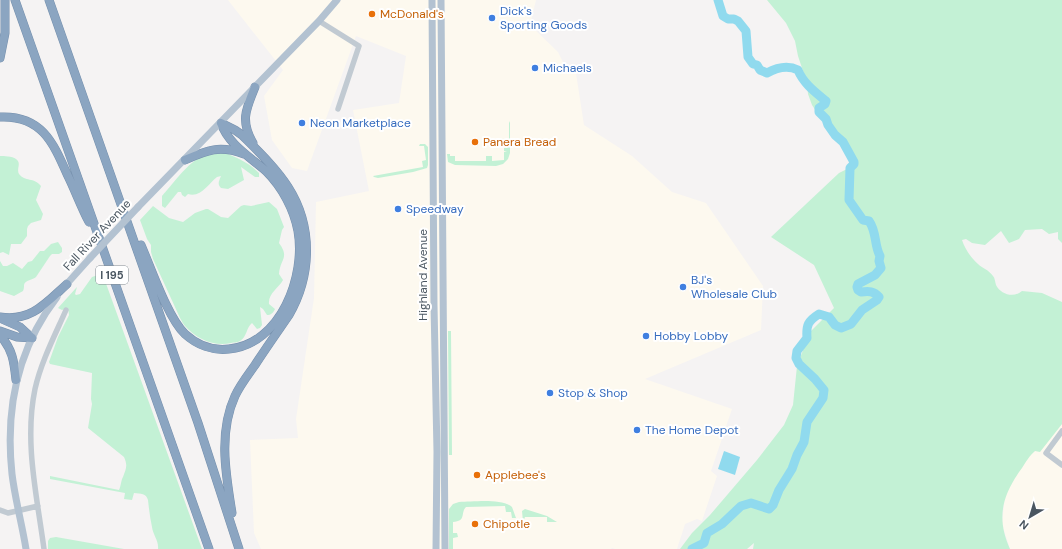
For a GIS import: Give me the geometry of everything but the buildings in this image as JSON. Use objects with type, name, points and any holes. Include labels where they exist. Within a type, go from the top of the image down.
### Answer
[{"type":"highway","points":[[0,58],[5,33],[5,0]]},
{"type":"highway","name":"I 195","points":[[15,0],[209,549]]},
{"type":"highway","name":"I 195","points":[[49,0],[206,444],[239,548]]},
{"type":"highway","points":[[255,87],[246,109],[245,124],[252,141],[266,161]]},
{"type":"highway","points":[[0,117],[12,117],[28,122],[41,130],[52,142],[107,260]]},
{"type":"highway","points":[[115,186],[171,314],[181,329],[190,338],[205,346],[222,350],[238,348],[249,344],[263,335],[279,316],[293,289],[298,272],[300,253],[297,227],[285,196],[270,176],[229,138],[221,123]]},
{"type":"highway","points":[[221,123],[239,132],[284,181],[298,205],[305,232],[307,260],[304,279],[296,303],[237,391],[228,416],[225,443],[225,466],[239,548]]},
{"type":"highway","points":[[185,160],[202,152],[215,149],[231,150],[246,154]]},
{"type":"highway","points":[[0,318],[17,318],[28,315],[43,305],[67,284]]},
{"type":"highway","points":[[0,318],[20,327],[32,338]]},
{"type":"highway","points":[[0,331],[17,337],[32,338]]},
{"type":"highway","points":[[0,335],[9,346],[12,353],[16,380]]},
{"type":"main road","name":"Fall River Avenue","points":[[26,549],[11,457],[12,413],[16,380],[32,338],[49,308],[67,284],[90,258],[319,21],[337,0]]},
{"type":"main road","name":"Highland Avenue","points":[[432,0],[434,305],[437,452],[436,549]]},
{"type":"main road","name":"Highland Avenue","points":[[441,0],[445,549]]},
{"type":"street","points":[[319,21],[358,46],[338,109]]},
{"type":"street","points":[[44,549],[30,442],[32,404],[39,374],[66,310]]},
{"type":"street","points":[[1062,431],[1046,453],[1062,465]]},
{"type":"street","points":[[0,510],[8,513],[38,506]]},
{"type":"shaded area","points":[[228,0],[536,0],[530,25],[558,52],[564,64],[576,73],[584,125],[632,156],[672,192],[706,203],[763,286],[761,330],[645,379],[732,409],[711,471],[717,476],[702,521],[697,519],[685,524],[677,549],[261,549],[254,533],[250,440],[298,438],[296,419],[314,298],[316,202],[369,191],[353,110],[399,103],[406,56],[356,36],[307,171],[292,168],[272,140],[264,96],[283,70]]},
{"type":"shaded area","points":[[1062,424],[1062,549],[1010,549],[1002,524],[1005,496],[1015,477],[1030,455],[1035,451],[1040,451]]},
{"type":"green space","points":[[767,0],[1062,0],[1062,243],[1058,239],[1058,232],[1049,234],[1042,229],[1025,230],[1019,239],[1009,243],[1001,231],[985,245],[972,243],[966,239],[962,240],[975,262],[991,274],[998,288],[1004,293],[1012,295],[1022,291],[1042,293],[1062,302],[1062,424],[1040,452],[1035,451],[1031,455],[1015,478],[1006,497],[1002,517],[1003,527],[1010,549],[753,549],[754,543],[747,549],[680,549],[692,533],[710,515],[757,460],[784,425],[793,405],[797,366],[810,332],[834,308],[814,265],[771,237],[839,173],[853,166],[849,157],[845,139],[822,120],[812,105],[795,41],[786,23]]},
{"type":"green space","points":[[509,121],[510,153],[508,159],[503,164],[496,166],[455,165],[448,162],[447,154],[450,154],[450,156],[455,156],[455,161],[486,161],[486,156],[492,156],[492,161],[504,160],[504,152],[507,152],[504,151],[504,148],[506,148],[504,146],[509,146]]},
{"type":"green space","points":[[420,144],[425,144],[428,147],[427,168],[378,178],[373,176],[423,167],[422,161],[426,160],[424,146],[419,146]]},
{"type":"green space","points":[[224,152],[251,166],[259,173],[259,177],[255,177],[241,167],[244,180],[228,189],[220,187],[219,181],[221,176],[217,177],[201,192],[193,195],[188,194],[185,197],[181,192],[178,192],[165,208],[162,206],[162,196],[189,165],[199,158]]},
{"type":"green space","points":[[0,156],[16,159],[19,162],[19,174],[24,178],[35,181],[41,186],[36,200],[43,214],[41,220],[31,223],[28,226],[27,236],[21,244],[11,244],[9,255],[3,252],[0,253]]},
{"type":"green space","points":[[269,202],[277,209],[284,227],[279,243],[284,252],[284,258],[279,274],[283,280],[269,300],[269,304],[275,309],[272,314],[267,315],[260,307],[262,325],[257,329],[252,323],[244,337],[239,342],[219,344],[206,341],[189,331],[180,318],[153,259],[151,245],[147,239],[140,220],[153,206],[169,218],[183,222],[195,213],[206,209],[221,217],[228,218],[241,206],[251,206]]},
{"type":"green space","points":[[58,242],[62,248],[62,252],[59,254],[52,254],[50,256],[36,277],[25,283],[23,291],[14,296],[0,291],[0,261],[3,266],[13,263],[22,269],[28,262],[32,261],[40,251],[44,251],[51,244]]},
{"type":"green space","points":[[98,275],[103,276],[104,278],[202,549],[158,549],[158,543],[151,524],[148,500],[145,495],[134,493],[132,500],[124,499],[125,493],[50,479],[50,476],[119,490],[126,470],[124,457],[88,428],[92,404],[92,373],[50,364],[49,362],[58,337],[69,315],[68,308],[62,310],[58,308],[77,287],[76,295],[80,294],[92,277]]},
{"type":"green space","points":[[448,331],[451,331],[452,455],[449,455]]},
{"type":"green space","points":[[459,502],[501,502],[512,507],[516,518],[512,518],[511,512],[506,512],[505,506],[466,507],[462,518],[453,522],[453,533],[457,533],[458,537],[453,538],[453,549],[449,549],[449,509],[453,504]]},
{"type":"green space","points":[[525,509],[547,516],[557,522],[547,522],[547,517],[525,517],[523,522],[522,511]]},
{"type":"green space","points":[[56,537],[124,549],[48,549],[48,541],[50,538]]},
{"type":"water","points":[[724,451],[740,457],[735,475],[718,469]]},
{"type":"waterway","points":[[692,549],[704,543],[707,533],[722,524],[741,506],[751,503],[769,509],[773,505],[779,490],[792,469],[804,442],[807,422],[823,398],[824,390],[799,364],[796,358],[797,351],[807,338],[808,324],[819,314],[829,317],[835,325],[841,328],[851,324],[862,310],[879,297],[871,292],[861,292],[858,290],[858,284],[875,275],[881,268],[879,261],[880,256],[872,225],[869,221],[863,220],[849,200],[850,168],[854,162],[843,142],[835,135],[826,119],[819,112],[819,108],[825,104],[826,101],[806,83],[798,70],[794,68],[782,68],[767,73],[760,70],[757,65],[753,64],[748,57],[746,31],[738,21],[728,19],[723,16],[718,0]]},
{"type":"place","name":"McDonald's","points":[[372,14]]},
{"type":"place","name":"Dick's Sporting Goods","points":[[492,18]]},
{"type":"place","name":"Michaels","points":[[535,68]]},
{"type":"place","name":"Neon Marketplace","points":[[302,123]]},
{"type":"place","name":"Panera Bread","points":[[475,142]]},
{"type":"place","name":"Speedway","points":[[398,209]]},
{"type":"place","name":"BJ's Wholesale Club","points":[[683,287]]},
{"type":"place","name":"Hobby Lobby","points":[[646,336]]},
{"type":"place","name":"Stop & Shop","points":[[550,393]]},
{"type":"place","name":"The Home Depot","points":[[637,430]]},
{"type":"place","name":"Applebee's","points":[[477,475]]},
{"type":"place","name":"Chipotle","points":[[475,524]]}]
